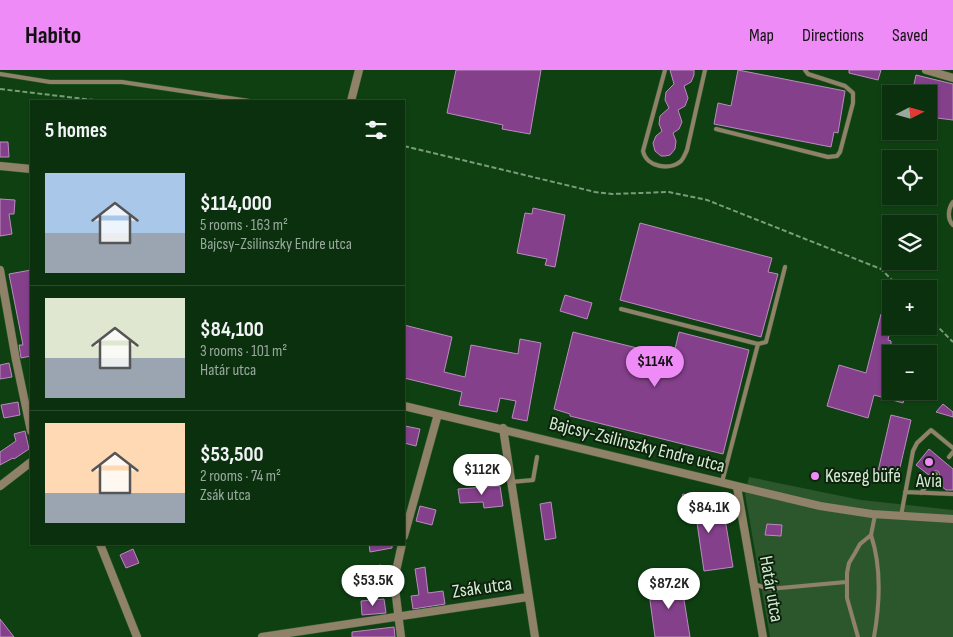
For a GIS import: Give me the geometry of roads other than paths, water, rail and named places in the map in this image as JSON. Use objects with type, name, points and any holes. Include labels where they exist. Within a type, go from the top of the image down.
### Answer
[{"type":"street","points":[[351,100],[359,70]]},
{"type":"street","points":[[926,70],[953,78]]},
{"type":"street","points":[[0,166],[30,169]]},
{"type":"street","points":[[0,270],[30,426]]},
{"type":"street","name":"Bajcsy-Zsilinszky Endre utca","points":[[405,406],[504,428],[820,506],[875,514],[953,518]]},
{"type":"street","points":[[405,532],[438,414]]},
{"type":"street","points":[[504,428],[535,637]]},
{"type":"street","points":[[0,486],[30,463]]},
{"type":"street","name":"Határ utca","points":[[737,487],[763,637]]},
{"type":"street","points":[[100,545],[138,637]]},
{"type":"street","points":[[402,545],[394,580],[402,637]]},
{"type":"street","name":"Zsák utca","points":[[262,637],[528,597]]},
{"type":"lane","points":[[665,70],[643,151],[646,159],[652,164],[670,166],[680,162],[687,150],[705,70]]},
{"type":"lane","points":[[716,129],[828,156],[837,156],[840,152],[853,103],[853,94],[845,86],[808,74],[805,70]]},
{"type":"lane","points":[[0,74],[50,82],[122,82],[242,100]]},
{"type":"lane","points":[[953,202],[949,211],[949,217],[953,225]]},
{"type":"lane","points":[[621,309],[758,344],[766,342],[785,266]]},
{"type":"lane","points":[[722,482],[758,344]]},
{"type":"lane","points":[[901,516],[913,451],[917,443],[932,430],[953,448]]},
{"type":"lane","points":[[949,457],[953,452]]},
{"type":"lane","points":[[511,482],[533,480],[537,457]]},
{"type":"lane","points":[[921,493],[936,474]]},
{"type":"lane","points":[[905,492],[953,494]]},
{"type":"lane","points":[[874,637],[879,581],[878,562],[871,535],[875,514]]},
{"type":"lane","points":[[858,637],[847,598],[846,582],[849,563],[860,544],[871,535]]},
{"type":"lane","points":[[754,584],[769,589],[846,582]]},
{"type":"place","name":"Avia","points":[[929,462]]},
{"type":"place","name":"Keszeg büfé","points":[[815,476]]}]
